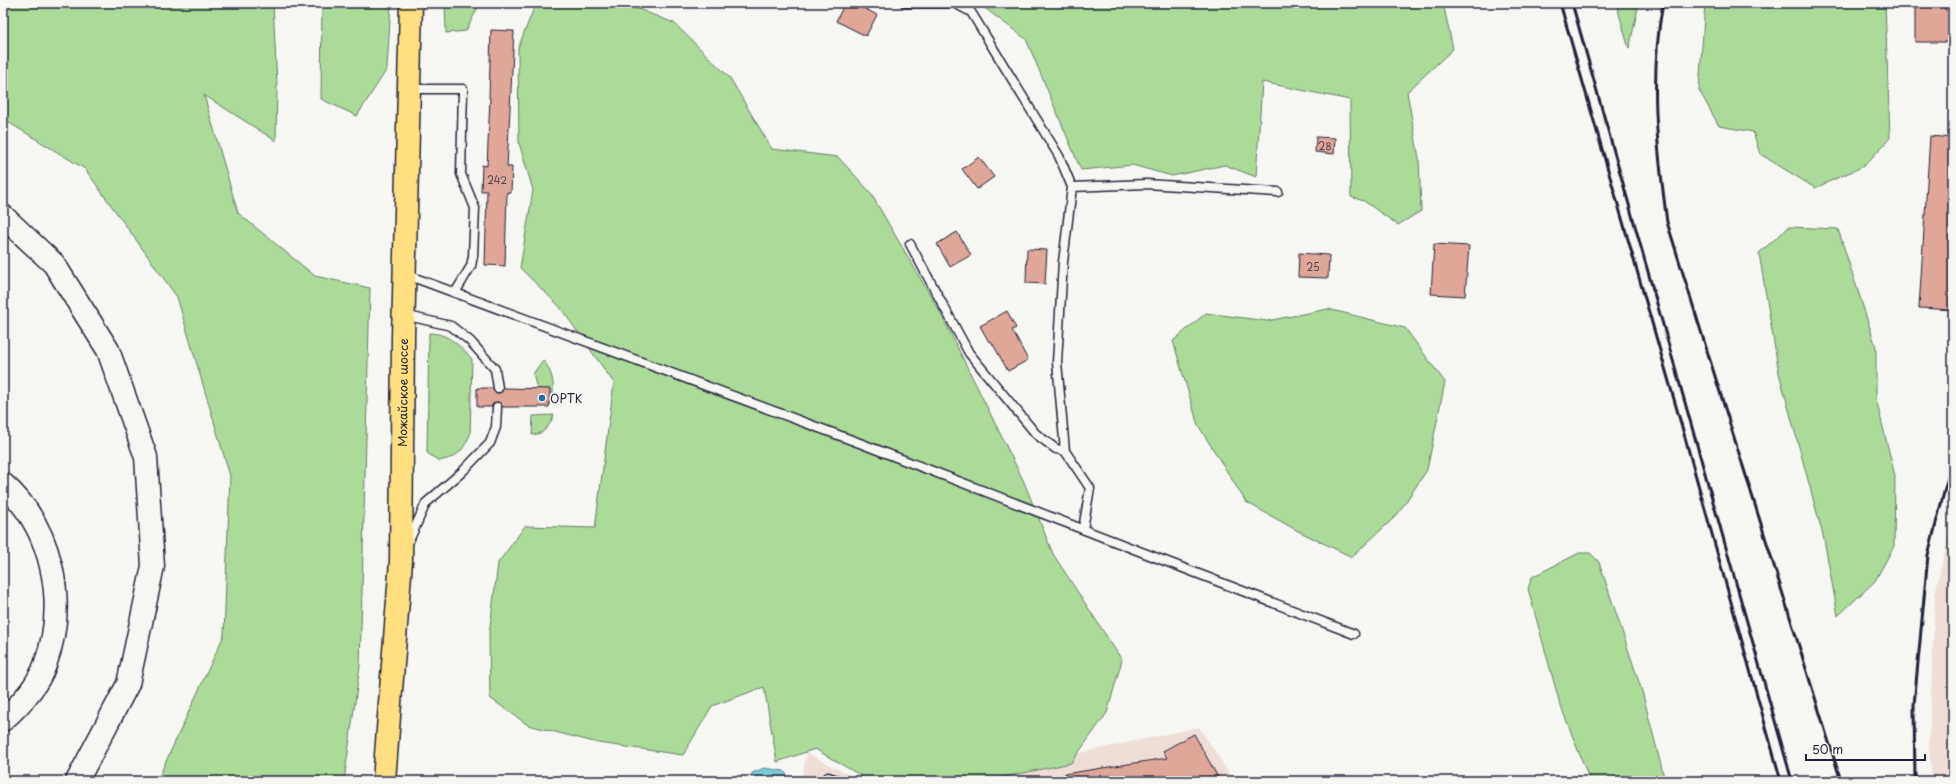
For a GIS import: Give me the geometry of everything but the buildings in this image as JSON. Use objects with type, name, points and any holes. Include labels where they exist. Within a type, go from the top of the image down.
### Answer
[{"type":"main road","name":"Можайское шоссе","points":[[384,781],[401,561],[403,315],[411,3]]},
{"type":"main road","points":[[3,216],[54,264],[108,350],[146,457],[153,566],[128,684],[77,781]]},
{"type":"main road","points":[[3,484],[17,497],[39,529],[55,582],[56,624],[45,666],[24,701],[3,720]]},
{"type":"lane","points":[[906,3],[954,3],[971,12],[1059,156],[1072,187],[1062,262],[1058,362],[1065,451],[1090,488],[1083,530]]},
{"type":"lane","points":[[409,89],[462,89],[461,174],[475,208],[472,261],[455,293]]},
{"type":"lane","points":[[1072,187],[1146,184],[1278,192]]},
{"type":"lane","points":[[910,244],[969,353],[1036,434],[1056,448],[1065,451]]},
{"type":"lane","points":[[404,274],[842,436],[1354,634]]},
{"type":"lane","points":[[403,315],[451,326],[470,341],[495,369],[498,388]]},
{"type":"lane","points":[[401,561],[426,503],[462,472],[490,443],[496,428],[497,407]]},
{"type":"lane","points":[[828,777],[841,781]]},
{"type":"shaded area","points":[[1953,517],[1953,781],[1932,781],[1929,744],[1935,593]]},
{"type":"shaded area","points":[[1199,727],[1234,781],[951,781]]},
{"type":"shaded area","points":[[807,753],[860,781],[801,781]]},
{"type":"green space","points":[[3,3],[273,3],[277,85],[276,141],[204,95],[238,213],[315,276],[370,288],[360,666],[344,781],[157,781],[224,635],[230,476],[177,297],[85,169],[3,119]]},
{"type":"green space","points":[[322,3],[391,3],[387,69],[357,116],[321,99]]},
{"type":"green space","points":[[445,3],[480,3],[466,31],[446,33]]},
{"type":"green space","points":[[536,3],[623,3],[674,23],[730,78],[772,149],[838,157],[870,192],[940,312],[1024,482],[1053,554],[1122,660],[1107,713],[1071,763],[985,781],[870,781],[815,749],[777,762],[764,687],[712,706],[683,755],[598,743],[528,725],[490,698],[489,635],[498,563],[525,526],[595,528],[614,383],[560,307],[520,268],[533,190],[519,143],[518,48]]},
{"type":"green space","points":[[978,3],[1443,3],[1453,49],[1407,92],[1419,158],[1421,211],[1398,225],[1364,201],[1351,197],[1350,100],[1262,82],[1256,177],[1225,165],[1172,176],[1132,165],[1081,170],[1026,39]]},
{"type":"green space","points":[[1616,3],[1639,3],[1629,49]]},
{"type":"green space","points":[[1705,3],[1885,3],[1890,138],[1864,166],[1815,188],[1760,154],[1753,132],[1719,126],[1699,90]]},
{"type":"green space","points":[[1789,227],[1838,229],[1876,347],[1876,399],[1895,476],[1894,546],[1875,581],[1838,616],[1824,539],[1779,373],[1759,253]]},
{"type":"green space","points":[[1328,309],[1405,328],[1445,382],[1427,470],[1397,515],[1352,557],[1298,531],[1246,502],[1198,425],[1173,341],[1206,313],[1267,321]]},
{"type":"green space","points":[[429,333],[442,335],[453,341],[472,359],[470,435],[459,453],[451,458],[439,461],[427,453]]},
{"type":"green space","points":[[543,360],[551,375],[553,393],[549,393],[549,389],[537,389],[533,374]]},
{"type":"green space","points":[[554,415],[546,429],[540,433],[532,435],[533,416]]},
{"type":"green space","points":[[1579,553],[1590,553],[1599,562],[1642,691],[1665,781],[1590,781],[1560,704],[1528,589],[1532,577]]},
{"type":"water","points":[[764,768],[784,771],[791,781],[751,781],[752,773]]},
{"type":"railway","points":[[1560,3],[1684,434],[1781,781]]},
{"type":"railway","points":[[1572,3],[1792,781]]},
{"type":"railway","points":[[1663,3],[1656,58],[1655,86],[1660,167],[1667,222],[1841,781]]},
{"type":"railway","points":[[1915,781],[1914,705],[1928,555],[1953,457]]},
{"type":"place","name":"ОРТК","points":[[542,398]]}]
